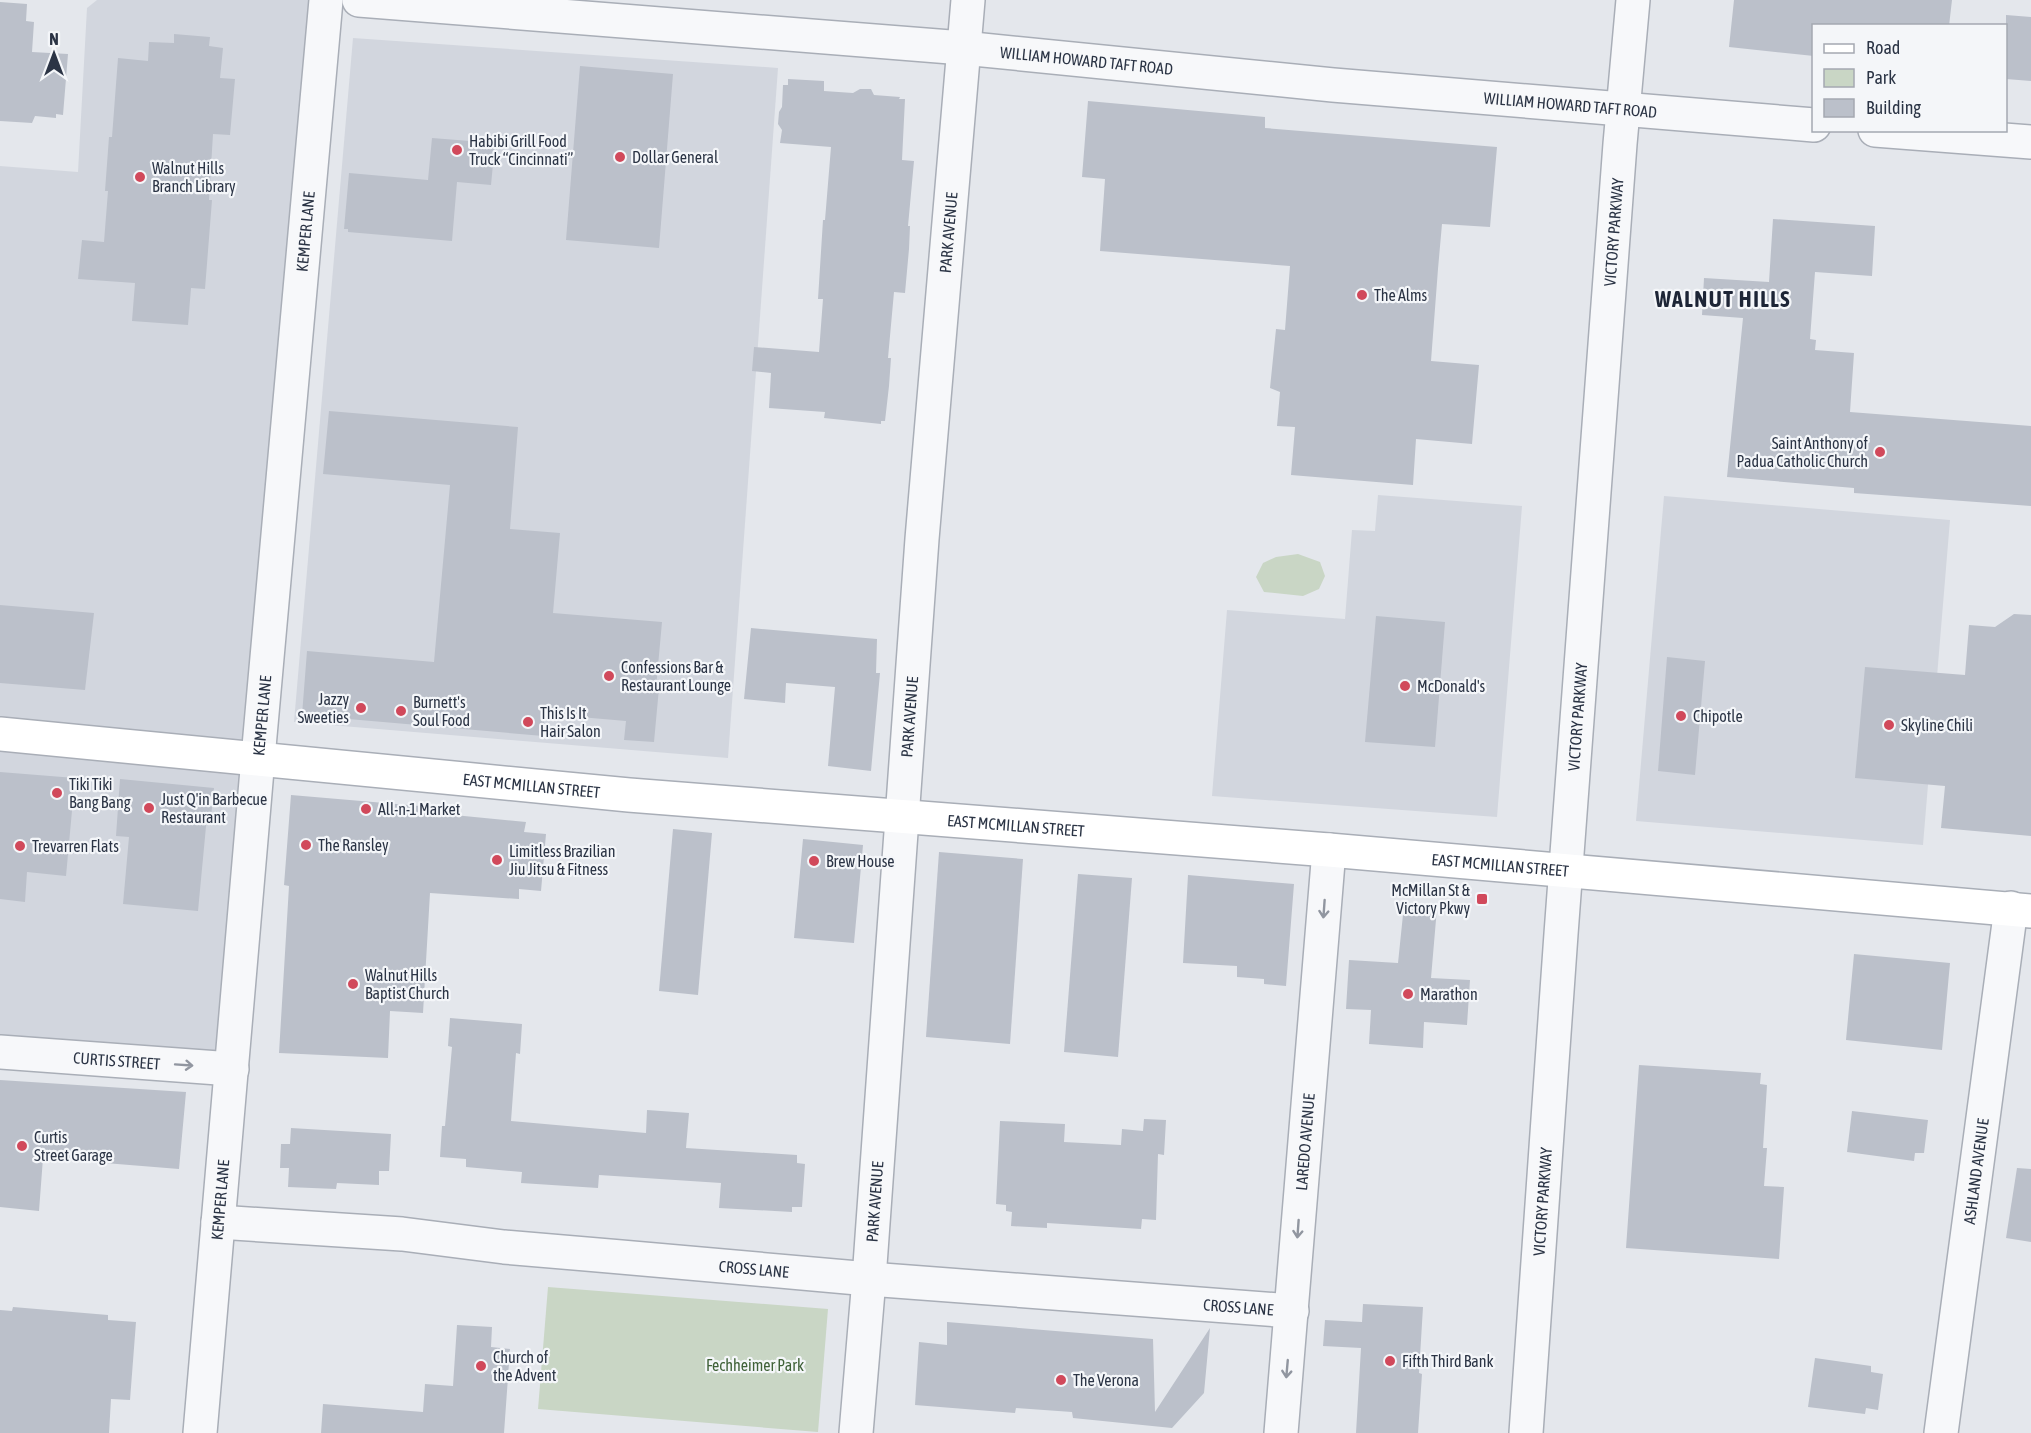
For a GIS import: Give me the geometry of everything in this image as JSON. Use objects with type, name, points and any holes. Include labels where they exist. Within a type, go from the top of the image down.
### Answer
[{"type":"main road","name":"EAST MCMILLAN STREET","points":[[0,734],[629,795],[1329,850],[2021,910]]},
{"type":"street","name":"KEMPER LANE","points":[[200,1433],[326,0]]},
{"type":"street","name":"WILLIAM HOWARD TAFT ROAD","points":[[359,0],[963,48],[1333,85],[1812,125]]},
{"type":"street","name":"PARK AVENUE","points":[[856,1433],[922,539],[968,0]]},
{"type":"street","name":"VICTORY PARKWAY","points":[[1526,1433],[1623,108],[1633,0]]},
{"type":"street","points":[[1901,132],[2031,142]]},
{"type":"street","name":"LAREDO AVENUE","points":[[1281,1433],[1329,850]]},
{"type":"street","name":"ASHLAND AVENUE","points":[[1941,1433],[2021,910]]},
{"type":"street","name":"CURTIS STREET","points":[[0,1052],[232,1069]]},
{"type":"street","name":"CROSS LANE","points":[[218,1222],[402,1234],[504,1247],[869,1279],[1292,1311]]},
{"type":"shaded area","points":[[97,0],[326,0],[232,1069],[0,1052],[0,166],[78,172],[87,8]]},
{"type":"shaded area","points":[[353,38],[778,68],[728,758],[294,722]]},
{"type":"shaded area","points":[[1378,495],[1522,506],[1497,817],[1212,796],[1227,610],[1345,619],[1352,530],[1375,531]]},
{"type":"shaded area","points":[[1664,496],[1950,520],[1923,845],[1636,821]]},
{"type":"green space","points":[[1298,554],[1320,562],[1325,576],[1319,589],[1303,596],[1264,592],[1256,577],[1263,563],[1276,557]]},
{"type":"green space","name":"Fechheimer Park","points":[[548,1287],[828,1309],[818,1432],[538,1409]]},
{"type":"building","points":[[1734,0],[1952,0],[1949,24],[1812,24],[1812,56],[1729,47]]},
{"type":"building","points":[[0,2],[27,4],[26,21],[34,22],[32,52],[68,54],[63,115],[56,114],[56,118],[35,116],[32,123],[0,121]]},
{"type":"building","points":[[2006,15],[2031,17],[2031,81],[2007,79]]},
{"type":"building","name":"Walnut Hills Branch Library","points":[[174,34],[210,37],[209,46],[223,48],[220,78],[235,79],[230,135],[213,134],[209,200],[212,200],[205,289],[191,288],[188,325],[132,321],[135,283],[78,279],[82,240],[104,242],[109,137],[112,137],[118,58],[148,61],[149,42],[174,43]]},
{"type":"building","name":"Dollar General","points":[[580,66],[673,74],[659,248],[566,240]]},
{"type":"building","points":[[788,79],[824,81],[824,91],[853,93],[860,89],[871,89],[874,95],[905,99],[902,160],[914,161],[908,226],[910,226],[909,249],[905,293],[894,292],[888,358],[891,358],[889,386],[885,421],[881,421],[881,424],[824,418],[825,412],[769,408],[771,373],[752,371],[754,347],[819,352],[823,299],[818,299],[831,147],[780,143],[782,130],[778,124],[779,112],[782,107],[783,85],[788,85]]},
{"type":"building","name":"The Alms","points":[[1088,101],[1265,117],[1265,128],[1497,147],[1490,227],[1442,224],[1438,269],[1431,361],[1479,365],[1472,444],[1416,439],[1413,485],[1291,475],[1295,427],[1277,426],[1280,392],[1270,388],[1276,329],[1285,330],[1290,266],[1100,251],[1105,179],[1082,177]]},
{"type":"building","points":[[432,138],[495,143],[491,185],[457,182],[452,241],[348,232],[348,229],[344,229],[349,173],[428,180]]},
{"type":"building","points":[[1773,219],[1875,226],[1872,276],[1815,272],[1810,339],[1816,340],[1815,350],[1854,353],[1850,412],[2031,426],[2031,506],[1854,493],[1854,488],[1727,477],[1743,318],[1702,315],[1704,278],[1769,282]]},
{"type":"building","points":[[329,411],[518,427],[510,529],[560,533],[553,613],[662,622],[654,742],[624,740],[626,721],[545,714],[543,736],[302,715],[307,651],[434,662],[450,485],[323,474]]},
{"type":"building","points":[[0,605],[94,613],[85,690],[0,683]]},
{"type":"building","points":[[2014,614],[2031,615],[2031,836],[1941,828],[1945,786],[1855,778],[1865,667],[1965,675],[1969,625],[1995,627]]},
{"type":"building","name":"McDonald's","points":[[1376,616],[1445,622],[1435,747],[1365,742]]},
{"type":"building","points":[[751,628],[877,639],[876,673],[880,673],[871,771],[828,766],[835,687],[786,683],[785,703],[744,699]]},
{"type":"building","name":"Chipotle","points":[[1667,657],[1705,661],[1695,775],[1658,771]]},
{"type":"building","name":"Trevarren Flats","points":[[0,772],[75,778],[66,876],[27,872],[25,902],[0,899]]},
{"type":"building","points":[[120,779],[214,788],[211,817],[207,816],[198,911],[123,904],[129,837],[116,836]]},
{"type":"building","points":[[291,795],[455,809],[454,815],[526,822],[524,832],[546,834],[541,891],[519,889],[519,899],[430,893],[423,1013],[390,1011],[388,1058],[279,1053],[289,886],[284,885]]},
{"type":"building","points":[[673,829],[712,833],[698,995],[659,991]]},
{"type":"building","points":[[803,839],[863,845],[854,943],[794,938]]},
{"type":"building","points":[[939,852],[1023,859],[1010,1044],[926,1037]]},
{"type":"building","points":[[1078,874],[1132,878],[1118,1057],[1064,1052]]},
{"type":"building","points":[[1188,875],[1294,884],[1286,986],[1264,984],[1264,979],[1237,977],[1237,966],[1183,963]]},
{"type":"building","name":"Marathon","points":[[1404,905],[1437,908],[1431,978],[1470,980],[1467,1025],[1424,1022],[1423,1048],[1369,1044],[1371,1010],[1346,1009],[1349,960],[1398,963]]},
{"type":"building","points":[[1854,954],[1950,963],[1942,1050],[1846,1040]]},
{"type":"building","points":[[450,1018],[522,1024],[520,1054],[516,1053],[511,1121],[646,1133],[647,1110],[689,1113],[686,1148],[797,1155],[797,1163],[805,1164],[802,1207],[792,1207],[792,1212],[719,1208],[721,1183],[599,1175],[598,1188],[521,1183],[522,1172],[466,1167],[466,1159],[440,1157],[452,1047],[448,1046]]},
{"type":"building","points":[[1639,1065],[1761,1073],[1760,1084],[1767,1085],[1763,1148],[1767,1148],[1764,1186],[1784,1187],[1779,1259],[1626,1248]]},
{"type":"building","points":[[0,1080],[186,1092],[179,1169],[43,1158],[39,1211],[0,1207]]},
{"type":"building","points":[[1852,1111],[1928,1120],[1924,1153],[1915,1153],[1914,1161],[1847,1152]]},
{"type":"building","points":[[1144,1119],[1166,1120],[1164,1155],[1158,1154],[1156,1220],[1142,1219],[1141,1229],[1047,1223],[1047,1228],[1011,1226],[1012,1212],[1006,1211],[1006,1205],[996,1204],[1000,1121],[1065,1124],[1064,1142],[1121,1145],[1122,1129],[1143,1131]]},
{"type":"building","points":[[291,1128],[391,1134],[389,1171],[379,1171],[379,1185],[337,1183],[336,1189],[288,1187],[289,1168],[280,1168],[281,1144],[290,1144]]},
{"type":"building","points":[[2017,1168],[2031,1169],[2031,1242],[2006,1238]]},
{"type":"building","name":"Fifth Third Bank","points":[[1363,1304],[1423,1307],[1418,1433],[1356,1433],[1361,1348],[1323,1346],[1325,1320],[1362,1322]]},
{"type":"building","points":[[13,1307],[108,1315],[108,1320],[136,1322],[130,1400],[111,1399],[109,1433],[0,1433],[0,1310],[12,1311]]},
{"type":"building","name":"The Verona","points":[[947,1322],[1153,1339],[1155,1412],[1210,1328],[1204,1393],[1172,1428],[1073,1418],[1072,1412],[1016,1408],[1015,1413],[915,1405],[919,1342],[947,1345]]},
{"type":"building","name":"Church of the Advent","points":[[457,1325],[492,1327],[491,1347],[510,1349],[504,1433],[321,1433],[323,1404],[423,1412],[425,1384],[453,1386]]},
{"type":"building","points":[[1815,1358],[1871,1366],[1871,1372],[1883,1374],[1878,1410],[1866,1408],[1865,1414],[1808,1407]]},
{"type":"place","name":"Habibi Grill Food Truck “Cincinnati”","points":[[457,150]]},
{"type":"place","name":"Dollar General","points":[[620,157]]},
{"type":"place","name":"Walnut Hills Branch Library","points":[[140,177]]},
{"type":"place","name":"The Alms","points":[[1362,295]]},
{"type":"place","name":"Saint Anthony of Padua Catholic Church","points":[[1880,452]]},
{"type":"place","name":"Confessions Bar & Restaurant Lounge","points":[[609,676]]},
{"type":"place","name":"McDonald's","points":[[1405,686]]},
{"type":"place","name":"Jazzy Sweeties","points":[[361,708]]},
{"type":"place","name":"Burnett's Soul Food","points":[[401,711]]},
{"type":"place","name":"Chipotle","points":[[1681,716]]},
{"type":"place","name":"This Is It Hair Salon","points":[[528,722]]},
{"type":"place","name":"Skyline Chili","points":[[1889,725]]},
{"type":"place","name":"Tiki Tiki Bang Bang","points":[[57,793]]},
{"type":"place","name":"Just Q'in Barbecue Restaurant","points":[[149,808]]},
{"type":"place","name":"All-n-1 Market","points":[[366,809]]},
{"type":"place","name":"The Ransley","points":[[306,845]]},
{"type":"place","name":"Trevarren Flats","points":[[20,846]]},
{"type":"place","name":"Limitless Brazilian Jiu Jitsu & Fitness","points":[[497,860]]},
{"type":"place","name":"Brew House","points":[[814,861]]},
{"type":"place","name":"McMillan St & Victory Pkwy","points":[[1482,899]]},
{"type":"place","name":"Walnut Hills Baptist Church","points":[[353,984]]},
{"type":"place","name":"Marathon","points":[[1408,994]]},
{"type":"place","name":"Curtis Street Garage","points":[[22,1146]]},
{"type":"place","name":"Fifth Third Bank","points":[[1390,1361]]},
{"type":"place","name":"Church of the Advent","points":[[481,1366]]},
{"type":"place","name":"The Verona","points":[[1061,1380]]},
{"type":"district","name":"WALNUT HILLS","points":[[1723,299]]}]
